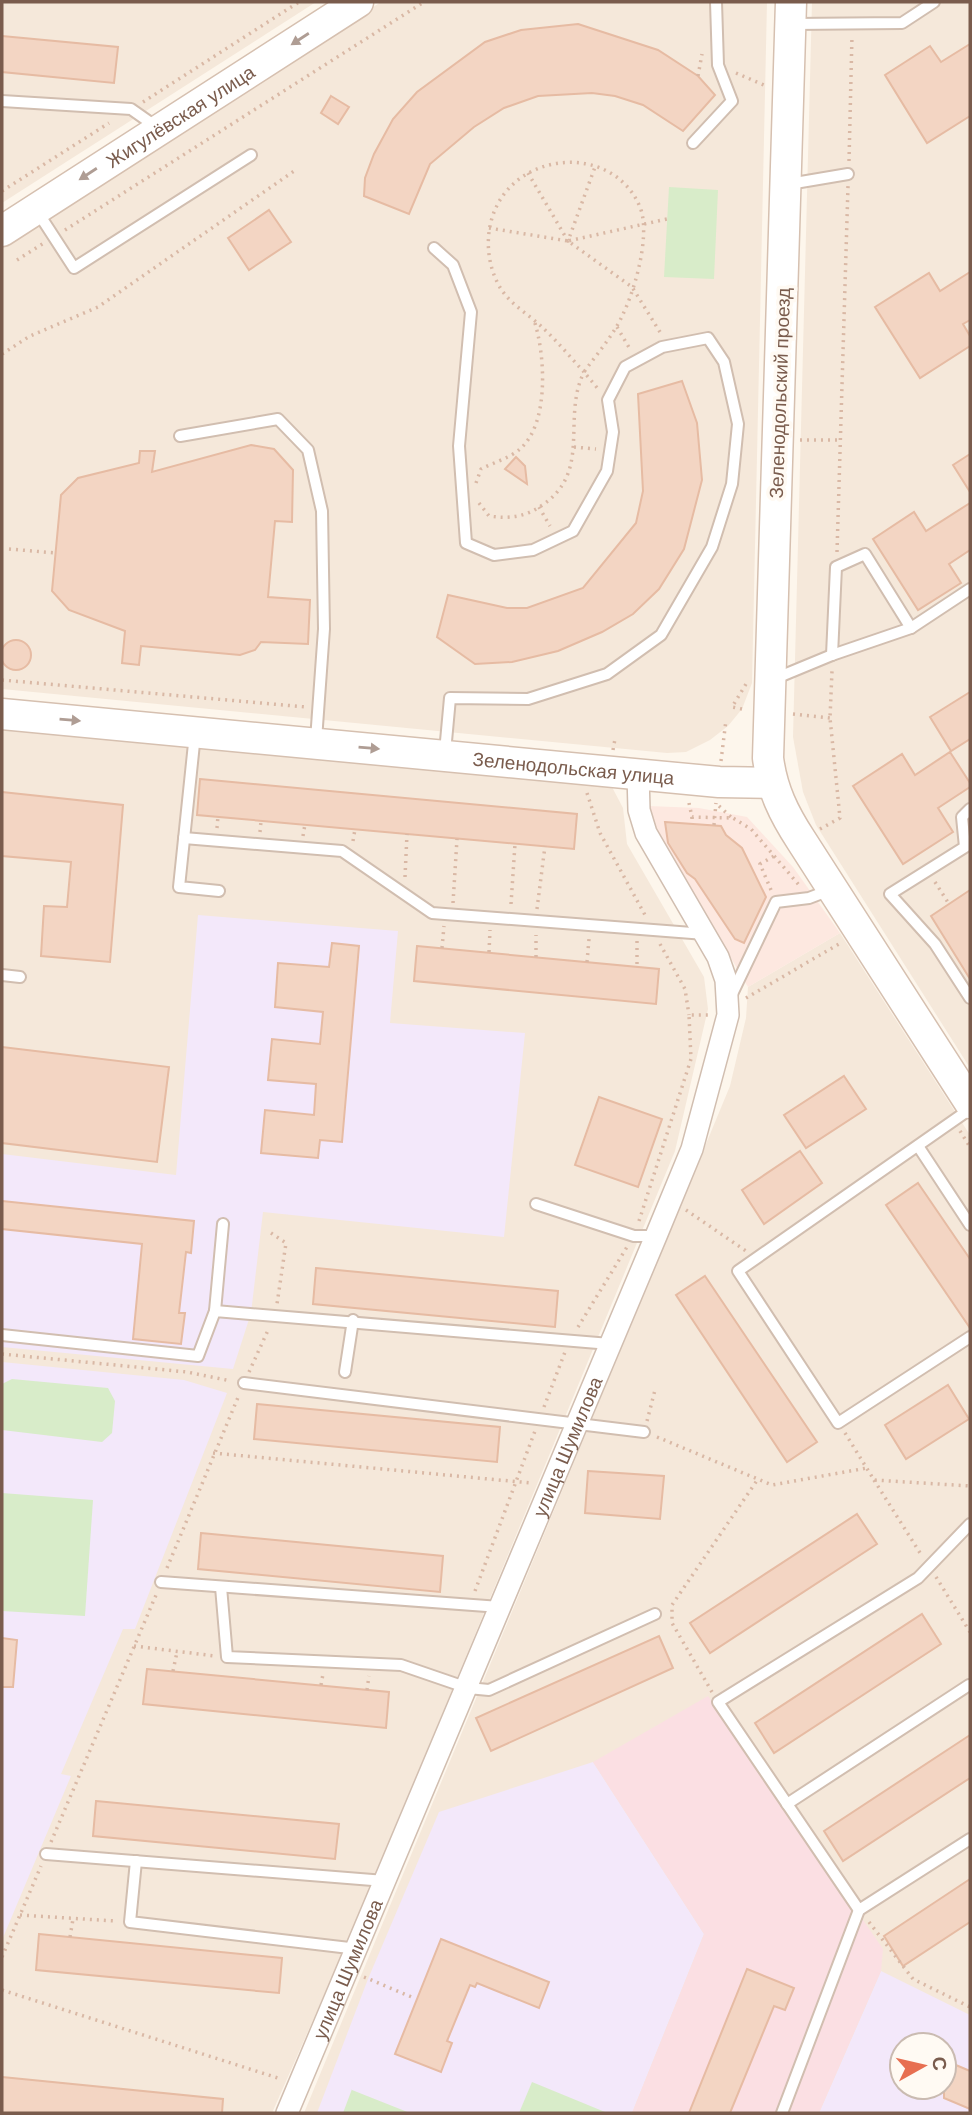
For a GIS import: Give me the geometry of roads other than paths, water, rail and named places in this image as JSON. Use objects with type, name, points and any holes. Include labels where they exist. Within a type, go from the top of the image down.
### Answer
[{"type":"street","name":"Жигулёвская улица","points":[[2,231],[158,128],[358,2]]},
{"type":"street","name":"Зеленодольский проезд","points":[[771,783],[768,758],[791,13]]},
{"type":"street","name":"Зеленодольская улица","points":[[2,714],[719,782],[771,783]]},
{"type":"street","name":"улица Шумилова","points":[[287,2113],[468,1688],[692,1149],[728,1015],[726,980],[705,934],[646,833],[639,810],[638,774]]},
{"type":"street","points":[[771,783],[821,893],[970,1103]]},
{"type":"lane","points":[[693,143],[732,101],[718,65],[716,2]]},
{"type":"lane","points":[[791,13],[852,24],[902,23],[934,2]]},
{"type":"lane","points":[[2,101],[131,109],[158,128]]},
{"type":"lane","points":[[35,208],[74,268],[251,155]]},
{"type":"lane","points":[[786,184],[848,174]]},
{"type":"lane","points":[[434,248],[453,265],[471,312],[459,446],[466,543],[494,555],[533,550],[573,531],[607,471],[613,432],[608,400],[625,368],[668,346],[708,338],[724,362],[738,424],[733,484],[712,547],[661,635],[607,674],[527,699],[450,698],[444,755]]},
{"type":"lane","points":[[180,436],[278,419],[308,450],[322,511],[324,629],[316,743]]},
{"type":"lane","points":[[832,655],[836,568],[865,554],[911,628]]},
{"type":"lane","points":[[771,680],[832,655],[911,628],[970,589]]},
{"type":"lane","points":[[196,732],[179,887],[219,891]]},
{"type":"lane","points":[[970,809],[962,817],[969,849],[890,894],[935,944],[970,998]]},
{"type":"lane","points":[[184,838],[342,851],[432,913],[705,934]]},
{"type":"lane","points":[[728,1015],[732,993],[776,902],[821,893]]},
{"type":"lane","points":[[2,975],[20,977]]},
{"type":"lane","points":[[970,1109],[738,1270],[838,1423],[970,1337]]},
{"type":"lane","points":[[918,1146],[970,1224]]},
{"type":"lane","points":[[536,1204],[634,1236],[656,1236]]},
{"type":"lane","points":[[2,1335],[198,1356],[215,1311],[223,1224]]},
{"type":"lane","points":[[215,1311],[275,1313],[610,1344]]},
{"type":"lane","points":[[345,1372],[353,1320]]},
{"type":"lane","points":[[244,1383],[577,1422],[609,1430],[644,1432]]},
{"type":"lane","points":[[859,1910],[718,1702],[918,1578],[970,1524]]},
{"type":"lane","points":[[161,1582],[501,1607]]},
{"type":"lane","points":[[222,1587],[227,1657],[401,1665],[468,1688],[489,1690],[655,1614]]},
{"type":"lane","points":[[787,1804],[969,1685]]},
{"type":"lane","points":[[782,2113],[859,1910],[970,1839]]},
{"type":"lane","points":[[46,1854],[386,1881]]},
{"type":"lane","points":[[136,1861],[130,1922],[358,1949]]}]
